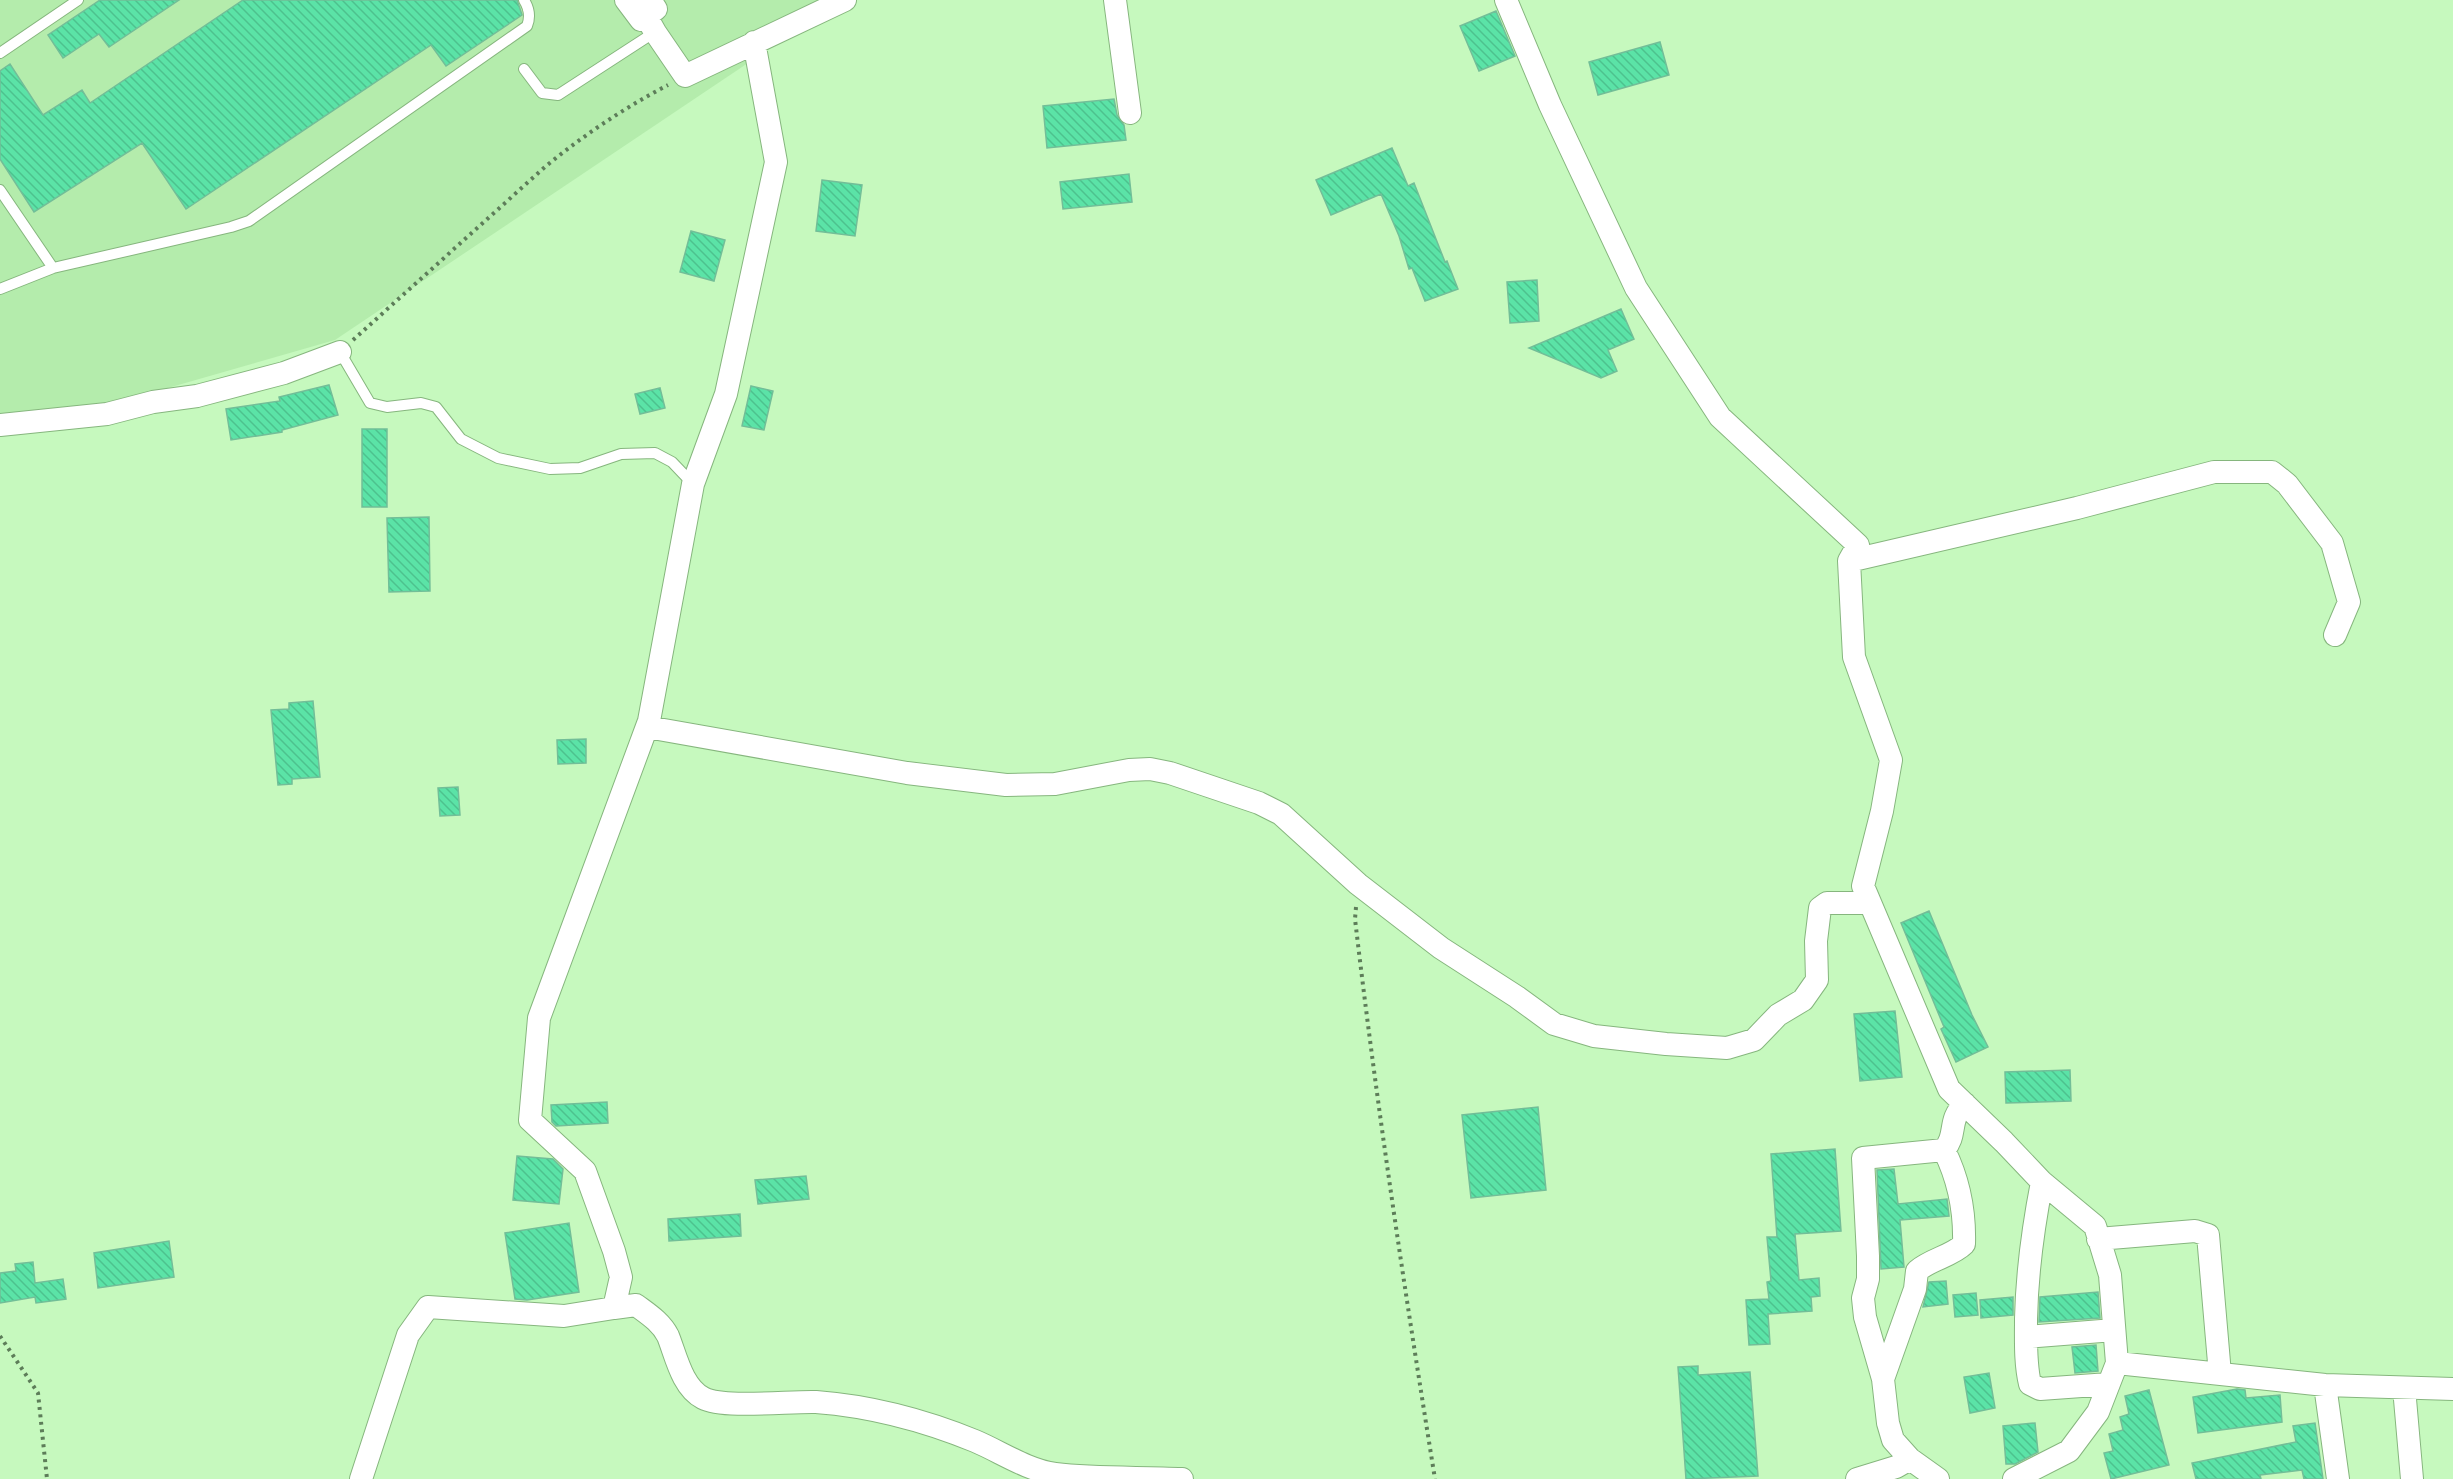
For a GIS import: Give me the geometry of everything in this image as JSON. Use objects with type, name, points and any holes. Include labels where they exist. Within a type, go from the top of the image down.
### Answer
[{"type":"street","points":[[626,0],[641,20],[650,16],[685,76],[845,0]]},
{"type":"street","points":[[1115,0],[1130,113]]},
{"type":"street","points":[[1506,0],[1550,105],[1635,288],[1720,417],[1858,545],[1849,561],[1854,657],[1891,759],[1882,811],[1863,886],[1949,1089],[2042,1182],[2094,1226],[2110,1275],[2117,1363],[2098,1412],[2069,1451],[2014,1479]]},
{"type":"street","points":[[614,1308],[621,1277],[585,1171],[530,1120],[539,1018],[647,727],[693,484],[726,394],[776,162],[754,42]]},
{"type":"street","points":[[0,425],[107,414],[153,402],[197,396],[284,373],[340,352]]},
{"type":"street","points":[[1849,561],[2077,508],[2214,472],[2272,472],[2287,484],[2332,543],[2349,602],[2335,635]]},
{"type":"street","points":[[647,727],[907,773],[1006,785],[1055,784],[1129,770],[1150,769],[1170,773],[1259,803],[1281,814],[1358,884],[1442,948],[1554,1024],[1594,1036],[1727,1048],[1754,1040],[1778,1015],[1803,1000],[1817,980],[1816,941],[1820,908],[1827,903],[1870,903]]},
{"type":"street","points":[[1938,1479],[1910,1459],[1893,1440],[1888,1423],[1883,1379],[1865,1317],[1863,1298],[1868,1279],[1868,1268],[1863,1158],[1944,1150],[1951,1142],[1957,1111],[1965,1104]]},
{"type":"street","points":[[1883,1379],[1915,1289],[1917,1271],[1928,1262],[1959,1249],[1964,1244],[1961,1200],[1956,1174],[1944,1150]]},
{"type":"street","points":[[2042,1182],[2033,1227],[2027,1280],[2026,1336],[2030,1384],[2040,1389],[2109,1384]]},
{"type":"street","points":[[2098,1239],[2195,1231],[2208,1235],[2220,1374]]},
{"type":"street","points":[[362,1479],[408,1335],[428,1307],[564,1316],[636,1305],[657,1321],[668,1336],[683,1376],[702,1398],[718,1403],[817,1402],[898,1416],[974,1441],[1029,1466],[1053,1474],[1182,1479]]},
{"type":"street","points":[[2026,1336],[2114,1330]]},
{"type":"street","points":[[2117,1363],[2325,1385],[2453,1389]]},
{"type":"street","points":[[2325,1385],[2338,1479]]},
{"type":"street","points":[[2404,1388],[2412,1479]]},
{"type":"street","points":[[1857,1479],[1896,1467],[1910,1459]]},
{"type":"lane","points":[[0,53],[78,0]]},
{"type":"lane","points":[[0,289],[53,268],[249,221],[528,26],[530,2]]},
{"type":"lane","points":[[524,69],[542,93],[558,95],[650,16]]},
{"type":"lane","points":[[0,190],[53,268]]},
{"type":"lane","points":[[340,352],[370,403],[387,407],[421,403],[436,407],[460,439],[498,458],[550,469],[580,468],[621,454],[655,453],[672,462],[693,484]]},
{"type":"path","points":[[340,352],[579,139],[632,103],[685,76]]},
{"type":"path","points":[[1358,884],[1355,919],[1368,1029],[1392,1211],[1435,1479]]},
{"type":"path","points":[[0,1336],[38,1393],[47,1479]]},
{"type":"shaded area","points":[[0,0],[842,0],[335,340],[0,436]]},
{"type":"building","points":[[100,0],[179,0],[109,47],[99,34],[63,58],[48,35]]},
{"type":"building","points":[[243,0],[517,0],[522,15],[446,66],[431,45],[186,209],[142,143],[34,212],[0,159],[0,71],[10,64],[43,115],[82,90],[90,103]]},
{"type":"building","points":[[1496,11],[1515,56],[1479,71],[1460,26]]},
{"type":"building","points":[[1660,42],[1669,75],[1598,95],[1589,62]]},
{"type":"building","points":[[1114,99],[1117,115],[1124,125],[1126,140],[1047,148],[1043,106]]},
{"type":"building","points":[[1392,148],[1408,186],[1414,183],[1458,289],[1425,301],[1412,268],[1409,269],[1399,236],[1381,194],[1331,215],[1316,180]]},
{"type":"building","points":[[1129,174],[1132,202],[1063,209],[1060,182]]},
{"type":"building","points":[[822,180],[862,185],[855,236],[816,231]]},
{"type":"building","points":[[691,231],[725,240],[714,281],[680,272]]},
{"type":"building","points":[[1537,280],[1539,321],[1510,323],[1507,282]]},
{"type":"building","points":[[1621,309],[1634,339],[1608,350],[1617,371],[1601,378],[1529,348]]},
{"type":"building","points":[[329,385],[338,415],[282,430],[282,432],[231,440],[226,409],[280,401],[279,397]]},
{"type":"building","points":[[751,386],[773,391],[764,430],[742,426]]},
{"type":"building","points":[[660,388],[665,408],[640,414],[635,394]]},
{"type":"building","points":[[362,429],[387,429],[387,507],[362,507]]},
{"type":"building","points":[[429,517],[430,591],[389,592],[387,518]]},
{"type":"building","points":[[313,701],[320,777],[292,779],[292,784],[278,785],[271,710],[289,709],[289,703]]},
{"type":"building","points":[[586,739],[586,763],[558,764],[557,740]]},
{"type":"building","points":[[458,787],[460,815],[440,816],[438,788]]},
{"type":"building","points":[[1929,911],[1972,1015],[1988,1047],[1956,1062],[1941,1029],[1944,1027],[1901,923]]},
{"type":"building","points":[[1895,1011],[1902,1077],[1860,1081],[1854,1014]]},
{"type":"building","points":[[2070,1070],[2071,1101],[2006,1103],[2005,1072]]},
{"type":"building","points":[[607,1102],[608,1123],[556,1126],[552,1122],[551,1105]]},
{"type":"building","points":[[1538,1107],[1546,1190],[1471,1198],[1462,1115]]},
{"type":"building","points":[[1835,1149],[1841,1231],[1795,1234],[1799,1280],[1819,1278],[1820,1296],[1811,1297],[1812,1311],[1768,1314],[1770,1344],[1749,1345],[1746,1300],[1769,1299],[1767,1282],[1771,1281],[1767,1237],[1777,1237],[1771,1154]]},
{"type":"building","points":[[517,1156],[553,1159],[563,1169],[559,1204],[513,1200]]},
{"type":"building","points":[[1894,1169],[1898,1204],[1947,1199],[1949,1216],[1900,1220],[1904,1267],[1881,1269],[1877,1170]]},
{"type":"building","points":[[806,1176],[809,1199],[758,1204],[755,1180]]},
{"type":"building","points":[[740,1214],[741,1236],[669,1241],[668,1219]]},
{"type":"building","points":[[569,1223],[579,1292],[527,1300],[515,1299],[505,1233]]},
{"type":"building","points":[[169,1241],[174,1277],[98,1288],[94,1253]]},
{"type":"building","points":[[33,1262],[35,1283],[63,1279],[66,1299],[36,1303],[35,1297],[0,1303],[0,1273],[16,1271],[15,1264]]},
{"type":"building","points":[[1946,1281],[1948,1304],[1923,1307],[1929,1282]]},
{"type":"building","points":[[2098,1292],[2100,1318],[2039,1322],[2040,1297]]},
{"type":"building","points":[[1976,1293],[1978,1315],[1955,1317],[1953,1295]]},
{"type":"building","points":[[2013,1297],[2013,1315],[1981,1318],[1980,1300]]},
{"type":"building","points":[[2096,1345],[2098,1371],[2075,1373],[2072,1347]]},
{"type":"building","points":[[1698,1366],[1698,1375],[1750,1372],[1758,1476],[1686,1479],[1678,1367]]},
{"type":"building","points":[[1989,1373],[1995,1408],[1970,1413],[1964,1377]]},
{"type":"building","points":[[2237,1389],[2245,1390],[2246,1398],[2280,1395],[2282,1422],[2198,1433],[2193,1397]]},
{"type":"building","points":[[2149,1390],[2169,1465],[2111,1479],[2104,1453],[2113,1451],[2109,1434],[2123,1430],[2120,1417],[2129,1414],[2125,1396]]},
{"type":"building","points":[[2035,1423],[2038,1452],[2015,1464],[2006,1464],[2003,1426]]},
{"type":"building","points":[[2315,1423],[2323,1479],[2304,1479],[2302,1470],[2260,1475],[2261,1479],[2196,1479],[2192,1463],[2296,1442],[2293,1426]]}]
